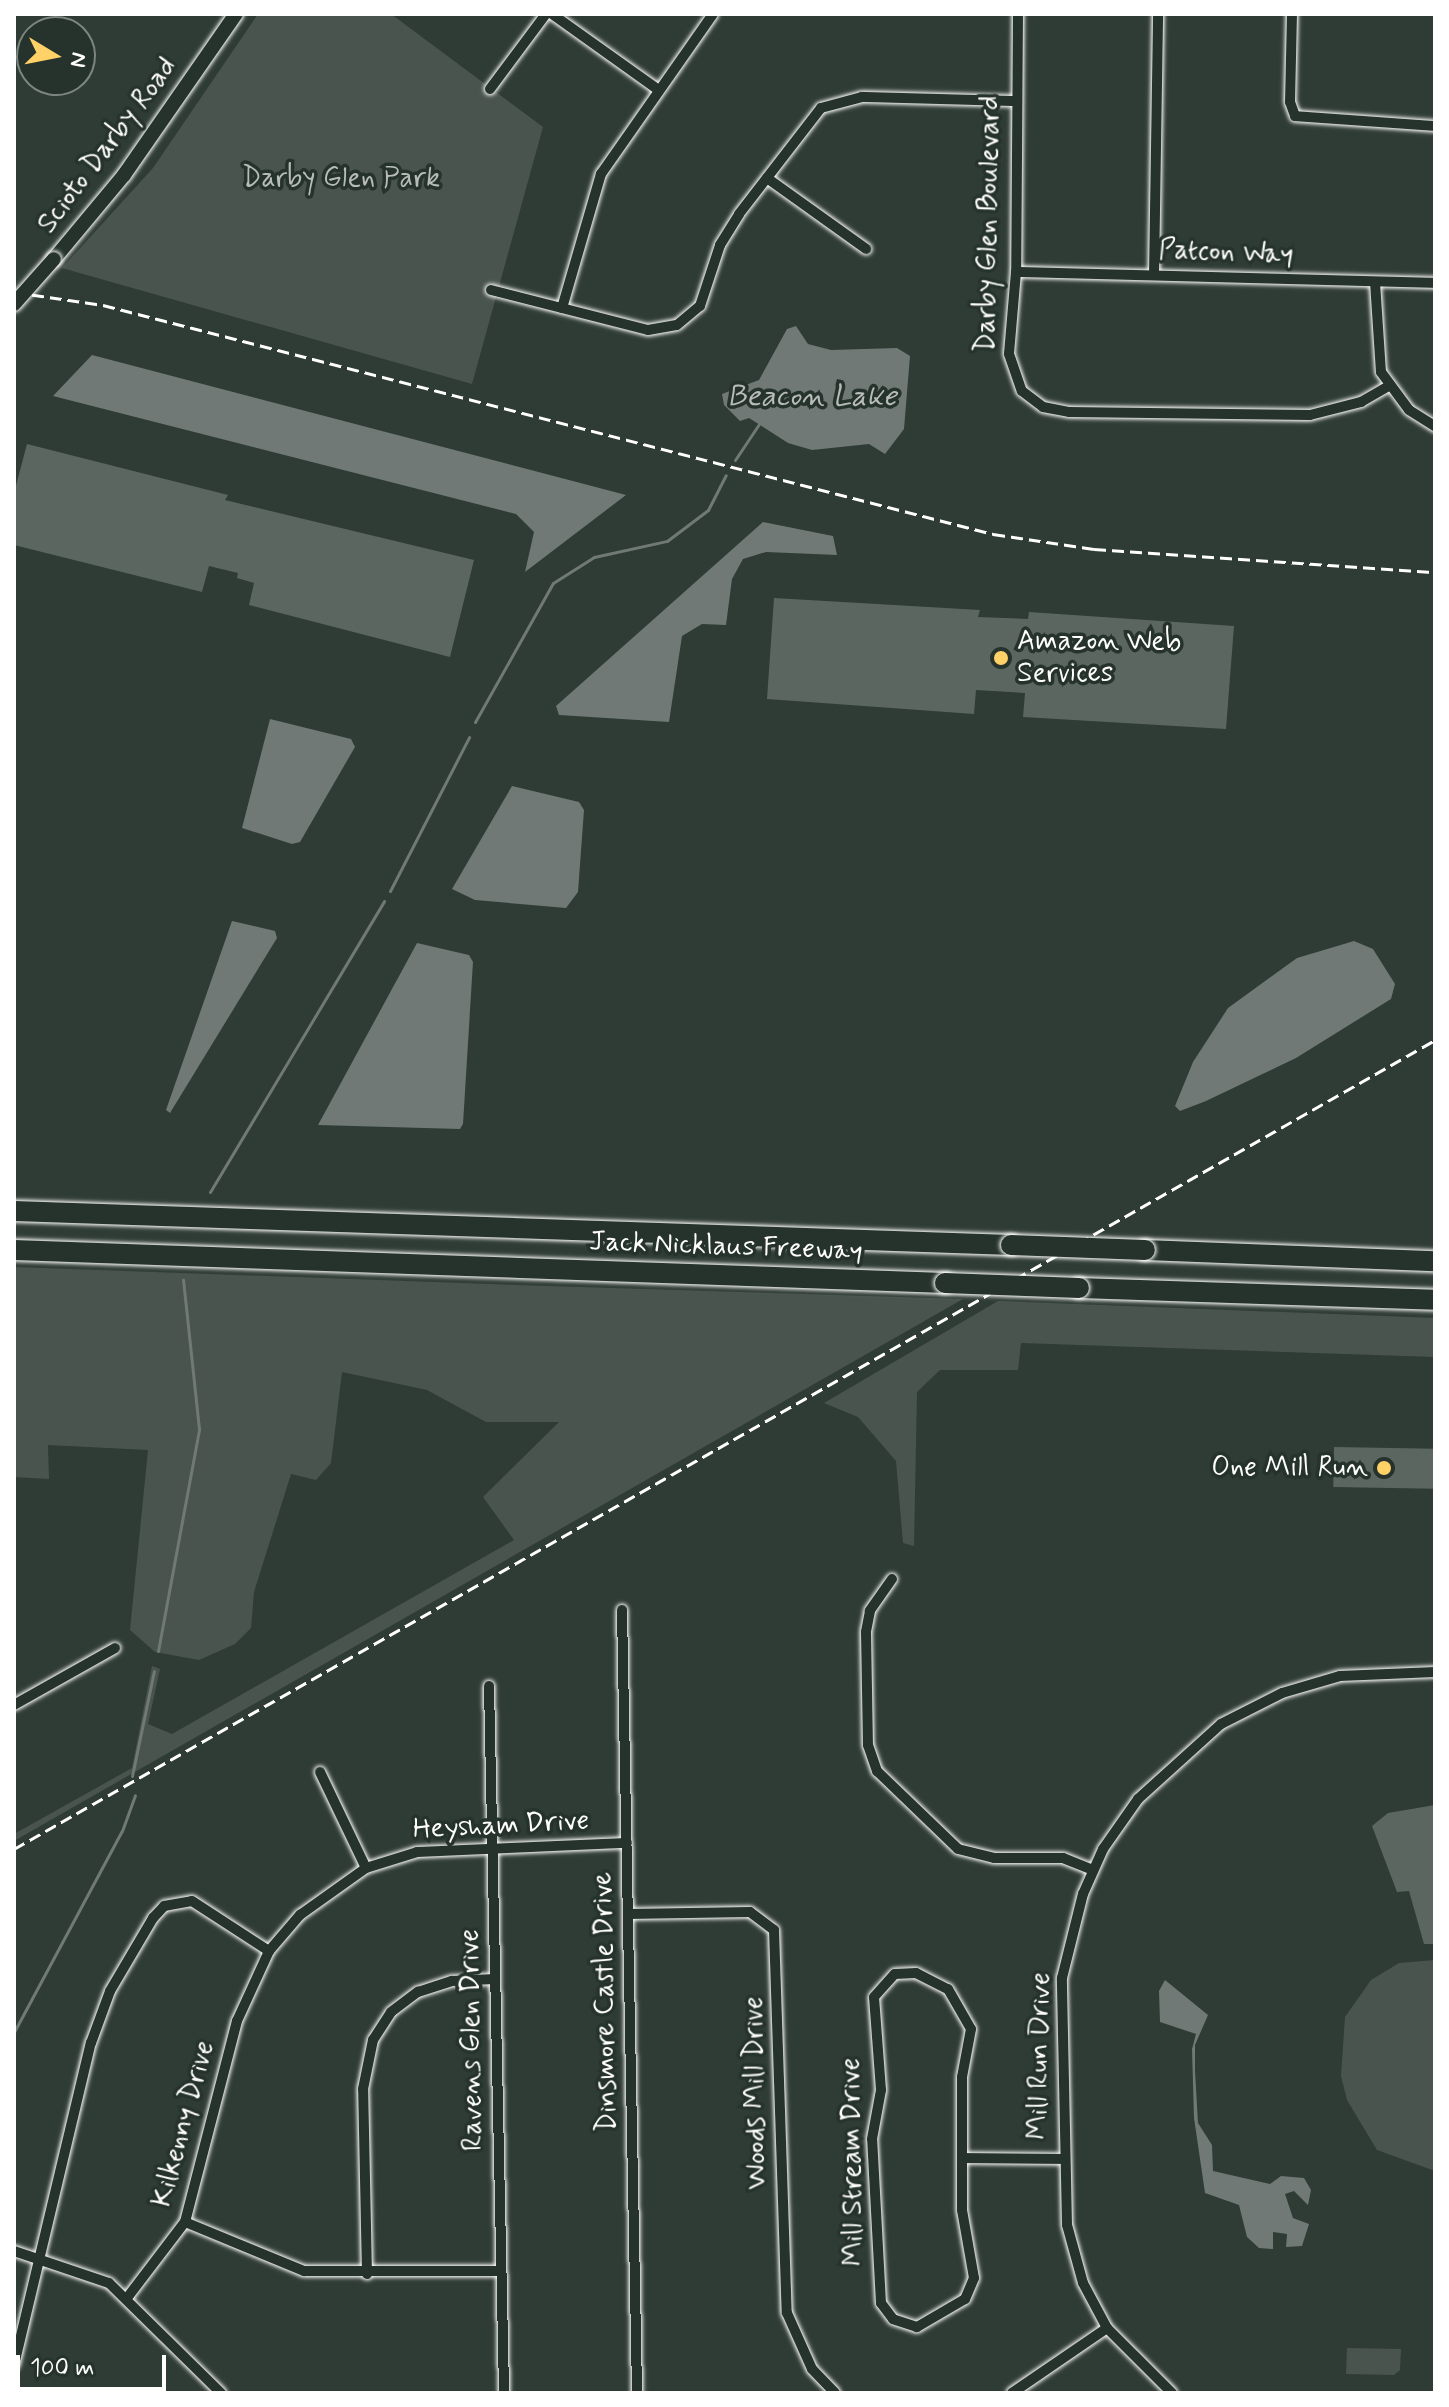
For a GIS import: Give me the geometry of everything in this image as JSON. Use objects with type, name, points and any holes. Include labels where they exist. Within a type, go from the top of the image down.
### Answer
[{"type":"highway","name":"Jack Nicklaus Freeway","points":[[14,1211],[1435,1261]]},
{"type":"highway","name":"Jack Nicklaus Freeway","points":[[14,1250],[1435,1300]]},
{"type":"main road","name":"Scioto Darby Road","points":[[14,304],[124,175],[236,14]]},
{"type":"street","points":[[490,89],[549,14],[657,89]]},
{"type":"street","points":[[562,308],[601,174],[657,89],[713,14]]},
{"type":"street","name":"Darby Glen Boulevard","points":[[1018,14],[1016,272],[1010,367],[1022,391],[1043,407],[1310,415],[1361,402],[1387,387]]},
{"type":"street","points":[[1154,275],[1158,14]]},
{"type":"street","points":[[1292,14],[1290,102],[1295,116],[1435,126]]},
{"type":"street","points":[[491,290],[648,330],[691,316],[707,292],[720,245],[810,119],[834,102],[1016,101]]},
{"type":"street","points":[[767,178],[866,249]]},
{"type":"street","name":"Patcon Way","points":[[1016,272],[1435,283]]},
{"type":"street","points":[[1375,282],[1375,350],[1387,387],[1435,426]]},
{"type":"street","points":[[892,1579],[870,1611],[866,1632],[868,1745],[877,1771],[958,1849],[994,1858],[1063,1858],[1093,1870]]},
{"type":"street","name":"Dinsmore Castle Drive","points":[[622,1610],[637,2393]]},
{"type":"street","points":[[14,1705],[115,1648]]},
{"type":"street","name":"Mill Run Drive","points":[[1172,2393],[1107,2328],[1070,2243],[1062,2159],[1062,1978],[1093,1870],[1158,1775],[1234,1717],[1282,1693],[1340,1676],[1435,1672]]},
{"type":"street","name":"Ravens Glen Drive","points":[[489,1686],[504,2393]]},
{"type":"street","points":[[320,1772],[366,1868]]},
{"type":"street","name":"Heysham Drive","points":[[269,1951],[300,1915],[366,1868],[417,1852],[493,1845],[627,1843]]},
{"type":"street","points":[[14,2365],[91,2043],[110,1991],[153,1918],[164,1906],[192,1901],[269,1951]]},
{"type":"street","name":"Woods Mill Drive","points":[[628,1914],[750,1912],[774,1930],[787,2313],[807,2362],[835,2393]]},
{"type":"street","name":"Kilkenny Drive","points":[[127,2298],[185,2222],[237,2021],[269,1951]]},
{"type":"street","name":"Mill Stream Drive","points":[[916,1973],[948,1989],[971,2029],[962,2077],[964,2158],[962,2210],[973,2290],[934,2320],[907,2326],[881,2303],[872,2139],[881,2090],[873,2021],[874,1997],[895,1974],[916,1973]]},
{"type":"street","points":[[367,2274],[363,2089],[373,2040],[391,2012],[418,1992],[452,1981],[495,1979]]},
{"type":"street","points":[[964,2158],[1062,2159]]},
{"type":"street","points":[[185,2222],[304,2271],[367,2274],[501,2271]]},
{"type":"street","points":[[14,2251],[95,2275],[127,2298],[206,2389],[221,2393]]},
{"type":"street","points":[[1012,2393],[1107,2328]]},
{"type":"green space","name":"Darby Glen Park","points":[[258,14],[391,14],[543,127],[472,384],[62,268],[153,168]]},
{"type":"green space","points":[[14,1267],[963,1299],[14,1841],[14,1834],[132,1768],[152,1666],[160,1669],[148,1724],[172,1734],[514,1540],[483,1497],[559,1422],[486,1422],[427,1390],[342,1372],[331,1463],[316,1480],[291,1474],[254,1592],[251,1628],[235,1644],[199,1660],[155,1652],[130,1630],[148,1450],[48,1445],[49,1479],[14,1477]]},
{"type":"green space","points":[[998,1301],[1435,1318],[1435,1357],[1021,1343],[1018,1370],[940,1370],[917,1392],[914,1546],[903,1543],[896,1461],[858,1417],[824,1403]]},
{"type":"green space","points":[[1435,1960],[1435,2171],[1377,2150],[1347,2100],[1341,2076],[1345,2017],[1371,1980],[1399,1963]]},
{"type":"green space","points":[[1347,2348],[1401,2349],[1400,2370],[1394,2375],[1346,2374]]},
{"type":"water","name":"Beacon Lake","points":[[796,326],[808,344],[831,350],[897,348],[910,356],[904,429],[885,454],[869,444],[812,450],[788,443],[749,418],[740,421],[724,405],[722,394],[759,380],[787,329]]},
{"type":"water","points":[[92,355],[626,495],[525,572],[534,532],[516,514],[53,396]]},
{"type":"water","points":[[763,522],[833,536],[837,555],[766,552],[743,559],[732,579],[726,625],[702,624],[682,636],[669,722],[559,715],[556,706]]},
{"type":"water","points":[[270,719],[351,739],[355,747],[300,842],[292,844],[242,828]]},
{"type":"water","points":[[512,786],[579,802],[584,810],[578,892],[566,908],[475,900],[452,889]]},
{"type":"water","points":[[232,921],[275,931],[277,938],[170,1113],[166,1110]]},
{"type":"water","points":[[1354,941],[1373,949],[1395,984],[1391,999],[1296,1058],[1206,1101],[1180,1111],[1175,1106],[1193,1062],[1228,1008],[1297,958]]},
{"type":"water","points":[[417,943],[469,955],[473,962],[463,1124],[460,1129],[318,1125]]},
{"type":"water","points":[[1165,1980],[1208,2015],[1195,2045],[1195,2071],[1198,2123],[1212,2145],[1213,2171],[1270,2184],[1281,2176],[1304,2178],[1311,2190],[1308,2205],[1294,2191],[1285,2194],[1293,2218],[1309,2224],[1302,2246],[1286,2247],[1287,2234],[1273,2232],[1273,2249],[1259,2248],[1247,2237],[1239,2205],[1205,2193],[1194,2118],[1192,2049],[1196,2034],[1160,2022],[1159,1991]]},
{"type":"building","points":[[27,444],[228,495],[225,500],[474,560],[450,657],[249,605],[254,583],[237,578],[238,573],[209,566],[202,592],[14,545],[14,493]]},
{"type":"building","name":"Amazon Web Services","points":[[774,598],[980,610],[978,617],[1028,619],[1029,612],[1234,626],[1226,729],[1023,717],[1025,693],[976,690],[974,714],[767,699]]},
{"type":"building","name":"One Mill Run","points":[[1334,1447],[1435,1449],[1434,1489],[1333,1487]]},
{"type":"building","points":[[1435,1805],[1435,1944],[1424,1944],[1409,1891],[1397,1892],[1372,1826],[1388,1813]]},
{"type":"waterway","points":[[735,460],[759,424]]},
{"type":"waterway","points":[[475,722],[553,583],[594,557],[667,541],[708,510],[726,475]]},
{"type":"waterway","points":[[390,891],[469,737]]},
{"type":"waterway","points":[[210,1192],[384,901]]},
{"type":"waterway","points":[[158,1651],[199,1429],[183,1280]]},
{"type":"waterway","points":[[132,1776],[154,1671]]},
{"type":"waterway","points":[[14,2032],[122,1831],[135,1795]]},
{"type":"railway","points":[[14,292],[103,305],[993,534],[1094,549],[1435,572]]},
{"type":"railway","points":[[14,1849],[1435,1040]]},
{"type":"place","name":"Amazon Web Services","points":[[1001,658]]},
{"type":"place","name":"One Mill Run","points":[[1384,1468]]}]
